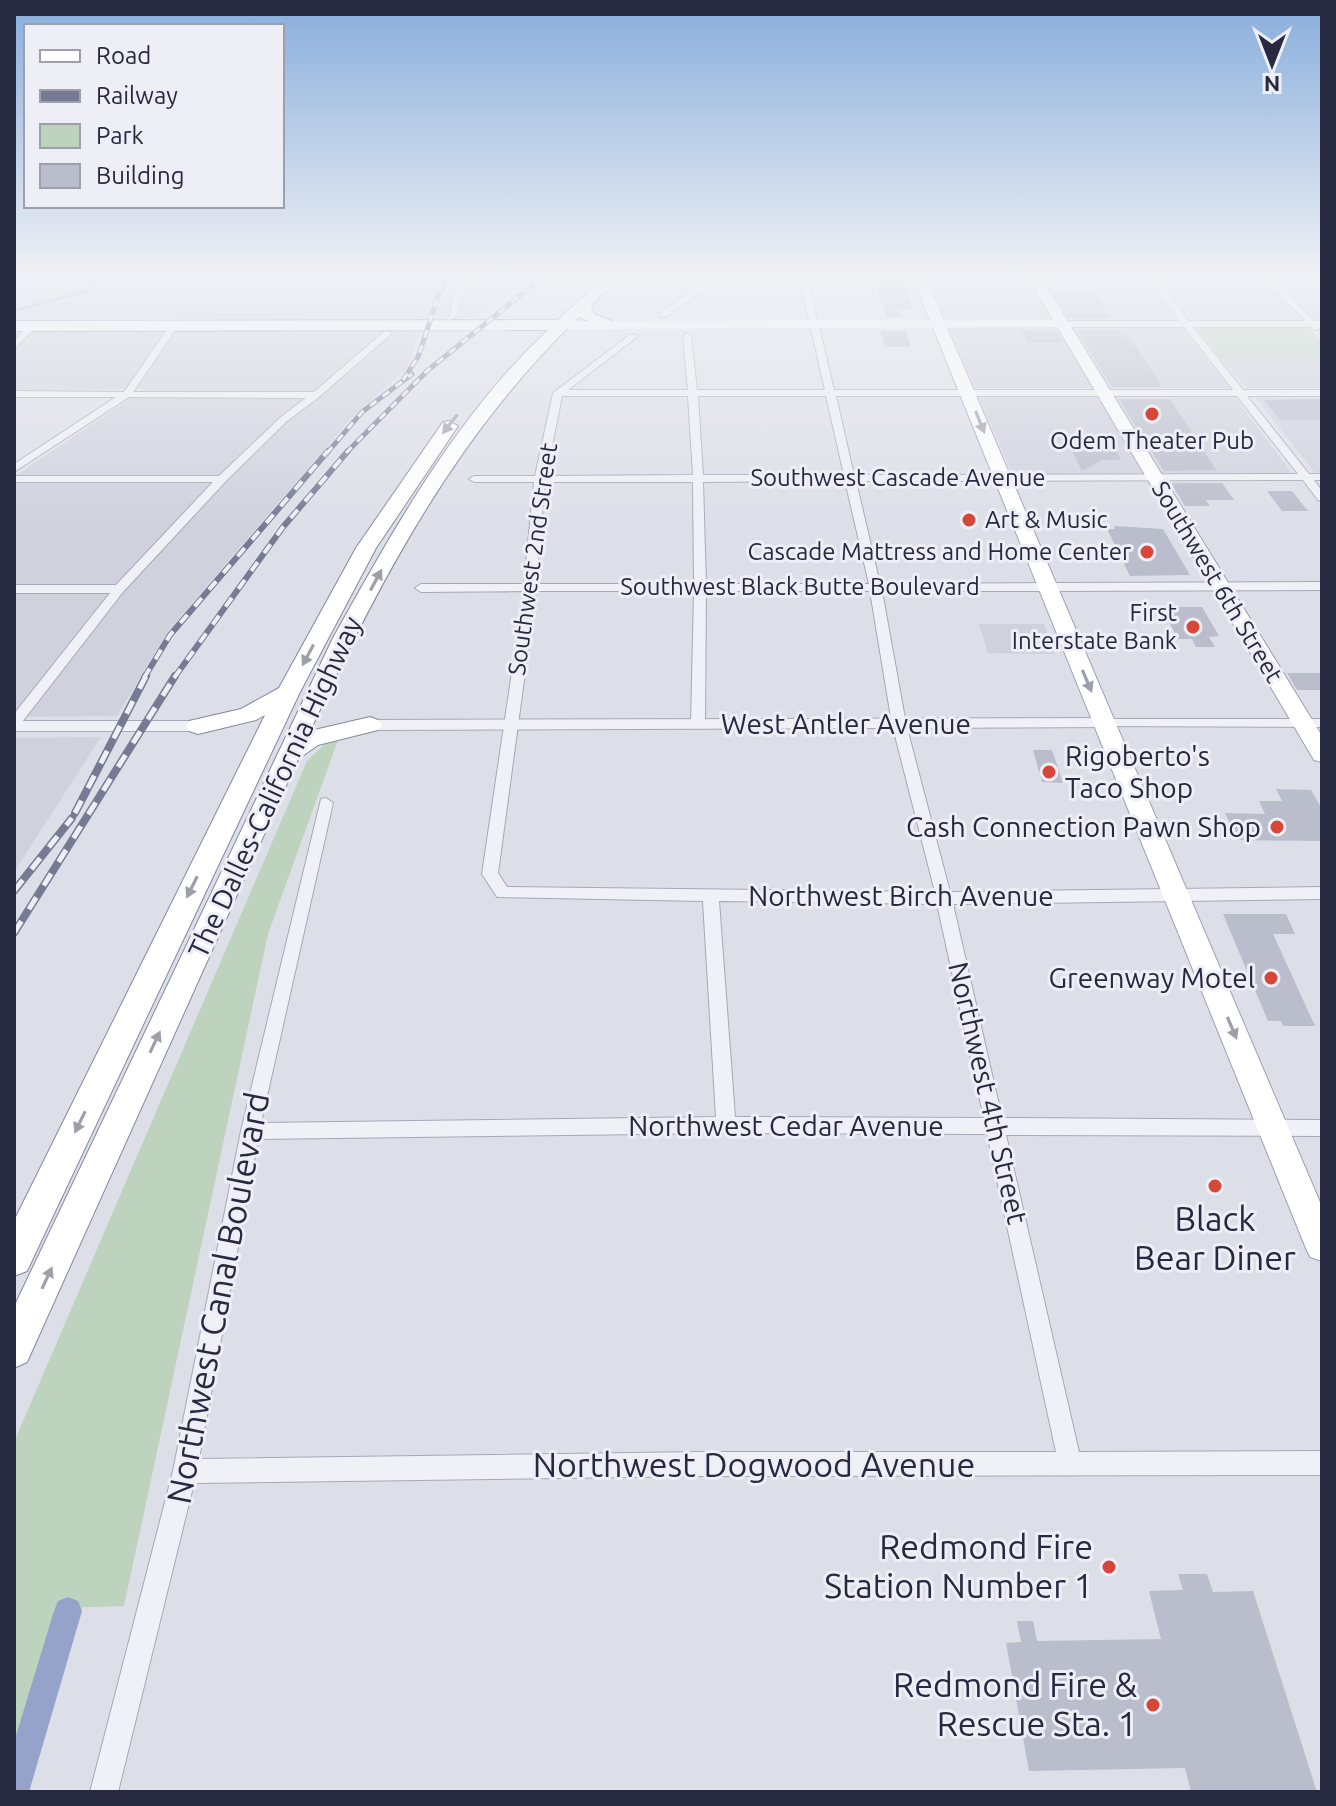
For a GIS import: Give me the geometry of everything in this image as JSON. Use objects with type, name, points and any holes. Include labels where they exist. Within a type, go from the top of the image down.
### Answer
[{"type":"highway","name":"The Dalles-California Highway","points":[[14,1259],[253,761],[302,695],[447,461],[527,360]]},
{"type":"highway","name":"The Dalles-California Highway","points":[[14,1349],[287,755],[302,695],[366,548],[425,458],[465,406]]},
{"type":"highway","points":[[198,726],[248,715],[302,695],[333,718],[370,725]]},
{"type":"highway","points":[[287,755],[310,739],[370,725]]},
{"type":"highway","points":[[198,726],[237,734],[244,741],[253,761]]},
{"type":"main road","points":[[954,360],[1322,1246]]},
{"type":"main road","name":"Southwest 6th Street","points":[[1084,360],[1220,586],[1312,723],[1322,755]]},
{"type":"street","points":[[14,469],[126,395],[150,360]]},
{"type":"street","points":[[14,725],[119,589],[222,479],[284,419],[356,360]]},
{"type":"street","points":[[558,393],[602,360]]},
{"type":"street","points":[[690,360],[694,393],[700,587],[698,723]]},
{"type":"street","name":"Northwest 4th Street","points":[[823,360],[875,586],[899,724],[944,898],[1070,1464]]},
{"type":"street","points":[[1215,360],[1322,498]]},
{"type":"street","points":[[558,393],[1322,393]]},
{"type":"street","name":"Southwest 2nd Street","points":[[490,874],[530,588],[540,479],[558,393]]},
{"type":"street","points":[[14,394],[316,395]]},
{"type":"street","name":"Southwest Cascade Avenue","points":[[474,479],[1322,477]]},
{"type":"street","points":[[14,479],[222,479]]},
{"type":"street","name":"Southwest Black Butte Boulevard","points":[[421,588],[1322,586]]},
{"type":"street","points":[[14,589],[119,589]]},
{"type":"street","name":"West Antler Avenue","points":[[370,725],[1312,723]]},
{"type":"street","points":[[14,725],[198,726]]},
{"type":"street","name":"Northwest Canal Boulevard","points":[[104,1792],[185,1471],[250,1131],[326,803]]},
{"type":"street","name":"Northwest Birch Avenue","points":[[490,874],[503,893],[944,898],[1322,893]]},
{"type":"street","points":[[711,897],[726,1125]]},
{"type":"street","name":"Northwest Cedar Avenue","points":[[250,1131],[726,1125],[1322,1128]]},
{"type":"street","name":"Northwest Dogwood Avenue","points":[[185,1471],[701,1464],[1322,1463]]},
{"type":"shaded area","points":[[14,360],[410,360],[406,369],[353,416],[168,631],[117,716],[14,717],[14,477],[144,389],[14,390]]},
{"type":"shaded area","points":[[963,360],[1207,360],[1229,388],[975,388]]},
{"type":"shaded area","points":[[1222,360],[1322,360],[1322,388],[1247,388]]},
{"type":"shaded area","points":[[979,398],[1235,398],[1292,473],[1013,474]]},
{"type":"shaded area","points":[[1256,398],[1322,398],[1322,474],[1316,474]]},
{"type":"shaded area","points":[[979,624],[1044,624],[1055,654],[988,653]]},
{"type":"shaded area","points":[[101,737],[14,872],[14,738]]},
{"type":"green space","points":[[338,740],[268,934],[124,1606],[59,1608],[14,1746],[14,1442],[307,761],[324,745]]},
{"type":"building","points":[[1096,360],[1145,360],[1162,387],[1112,387]]},
{"type":"building","points":[[1119,399],[1170,399],[1216,470],[1164,471]]},
{"type":"building","points":[[1264,400],[1322,401],[1322,420],[1280,420]]},
{"type":"building","points":[[1069,445],[1113,445],[1121,460],[1102,460],[1082,471]]},
{"type":"building","points":[[1171,483],[1222,483],[1234,500],[1206,500],[1210,506],[1185,506]]},
{"type":"building","points":[[1267,491],[1292,491],[1308,511],[1282,511]]},
{"type":"building","name":"Cascade Mattress and Home Center","points":[[1114,526],[1163,529],[1190,575],[1130,576],[1107,529],[1115,529]]},
{"type":"building","name":"First Interstate Bank","points":[[1166,607],[1202,607],[1219,636],[1209,637],[1215,647],[1196,647],[1192,639],[1178,639],[1167,618],[1172,618]]},
{"type":"building","points":[[1287,673],[1322,673],[1322,690],[1297,690]]},
{"type":"building","name":"Rigoberto's Taco Shop","points":[[1033,750],[1052,750],[1063,783],[1042,782]]},
{"type":"building","name":"Cash Connection Pawn Shop","points":[[1276,789],[1311,790],[1322,809],[1322,841],[1238,840],[1225,813],[1265,814],[1259,801],[1282,801]]},
{"type":"building","name":"Greenway Motel","points":[[1223,914],[1286,914],[1295,934],[1273,934],[1315,1026],[1283,1026],[1281,1021],[1268,1021]]},
{"type":"building","name":"Redmond Fire & Rescue Sta. 1","points":[[1178,1574],[1207,1574],[1213,1592],[1253,1591],[1317,1792],[1191,1792],[1185,1768],[1029,1771],[1006,1643],[1021,1642],[1017,1621],[1033,1621],[1037,1641],[1161,1639],[1149,1591],[1183,1590]]},
{"type":"waterway","points":[[14,1792],[68,1611]]},
{"type":"railway","points":[[403,380],[416,360]]},
{"type":"railway","points":[[346,453],[440,360]]},
{"type":"railway","points":[[327,453],[362,412],[412,374]]},
{"type":"railway","points":[[144,678],[170,635],[328,451]]},
{"type":"railway","points":[[174,678],[283,527],[348,451]]},
{"type":"railway","points":[[75,813],[146,676]]},
{"type":"railway","points":[[14,933],[175,676]]},
{"type":"railway","points":[[14,891],[72,818]]},
{"type":"place","name":"Odem Theater Pub","points":[[1152,414]]},
{"type":"place","name":"Art & Music","points":[[969,520]]},
{"type":"place","name":"Cascade Mattress and Home Center","points":[[1147,552]]},
{"type":"place","name":"First Interstate Bank","points":[[1193,627]]},
{"type":"place","name":"Rigoberto's Taco Shop","points":[[1049,772]]},
{"type":"place","name":"Cash Connection Pawn Shop","points":[[1277,827]]},
{"type":"place","name":"Greenway Motel","points":[[1271,978]]},
{"type":"place","name":"Black Bear Diner","points":[[1215,1186]]},
{"type":"place","name":"Redmond Fire Station Number 1","points":[[1109,1567]]},
{"type":"place","name":"Redmond Fire & Rescue Sta. 1","points":[[1153,1705]]}]
